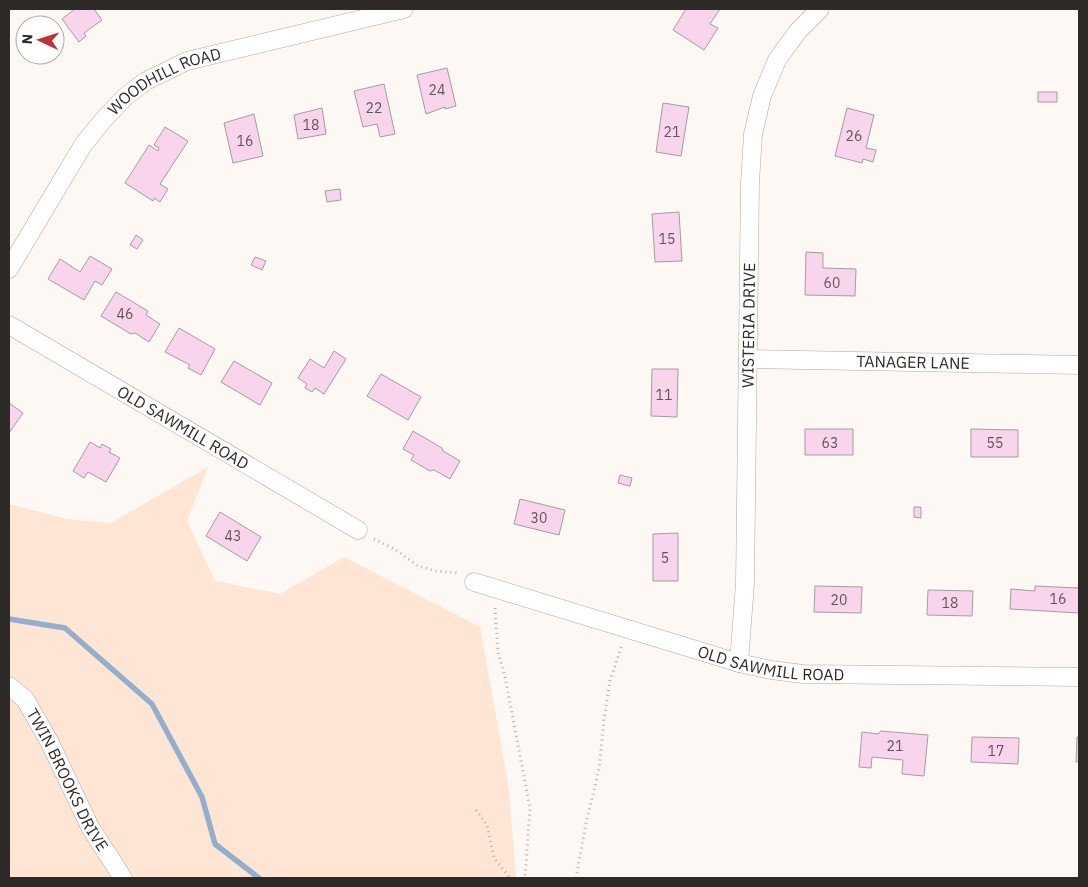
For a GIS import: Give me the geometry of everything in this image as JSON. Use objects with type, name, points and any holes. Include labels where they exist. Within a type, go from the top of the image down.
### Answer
[{"type":"street","name":"WOODHILL ROAD","points":[[9,269],[83,145],[125,97],[146,81],[187,61],[404,9]]},
{"type":"street","name":"WISTERIA DRIVE","points":[[739,663],[745,584],[750,183],[753,134],[762,96],[777,60],[798,31],[820,9]]},
{"type":"street","name":"OLD SAWMILL ROAD","points":[[9,325],[358,530]]},
{"type":"street","name":"TANAGER LANE","points":[[748,359],[1079,366]]},
{"type":"street","name":"OLD SAWMILL ROAD","points":[[474,582],[627,630],[739,663],[771,670],[803,674],[1079,677]]},
{"type":"street","name":"TWIN BROOKS DRIVE","points":[[9,686],[25,699],[49,741],[90,827],[123,878]]},
{"type":"path","points":[[358,530],[396,550],[418,566],[435,571],[463,573],[474,582]]},
{"type":"path","points":[[495,589],[495,625],[498,652],[505,677],[530,808],[525,878]]},
{"type":"path","points":[[576,878],[586,823],[599,769],[610,681],[627,630]]},
{"type":"path","points":[[476,810],[487,825],[494,858],[510,878]]},
{"type":"shaded area","points":[[208,467],[187,521],[215,581],[280,594],[344,557],[480,627],[509,789],[516,878],[9,878],[9,504],[67,519],[111,523]]},
{"type":"building","points":[[75,9],[94,9],[102,20],[84,33],[86,36],[79,42],[65,23],[65,17]]},
{"type":"building","points":[[686,9],[720,9],[710,24],[718,28],[704,50],[673,30]]},
{"type":"building","points":[[447,68],[456,106],[445,109],[445,107],[426,114],[417,75]]},
{"type":"building","points":[[384,84],[395,134],[380,137],[377,124],[363,127],[354,91]]},
{"type":"building","points":[[1038,92],[1057,92],[1057,102],[1038,102]]},
{"type":"building","points":[[663,103],[689,107],[681,156],[656,152]]},
{"type":"building","points":[[322,108],[326,134],[298,139],[294,115]]},
{"type":"building","points":[[847,108],[874,115],[866,148],[876,150],[873,162],[863,159],[862,163],[835,156]]},
{"type":"building","points":[[254,114],[263,156],[233,163],[224,123]]},
{"type":"building","points":[[165,127],[188,141],[160,184],[168,189],[160,202],[154,198],[153,201],[125,183],[149,145],[158,151],[159,148],[154,145]]},
{"type":"building","points":[[340,189],[341,200],[327,202],[325,191]]},
{"type":"building","points":[[679,212],[682,261],[655,262],[652,214]]},
{"type":"building","points":[[136,235],[143,240],[137,249],[130,245]]},
{"type":"building","points":[[806,252],[823,253],[823,268],[856,269],[855,296],[805,295]]},
{"type":"building","points":[[90,256],[112,269],[102,285],[95,281],[84,300],[48,279],[60,259],[80,272]]},
{"type":"building","points":[[255,257],[266,261],[262,270],[251,265]]},
{"type":"building","points":[[116,292],[148,311],[146,315],[160,324],[149,342],[135,333],[131,334],[101,316]]},
{"type":"building","points":[[179,328],[215,349],[201,375],[188,368],[190,365],[165,352]]},
{"type":"building","points":[[334,351],[346,359],[324,394],[315,388],[312,392],[305,388],[307,384],[298,378],[310,359],[324,368]]},
{"type":"building","points":[[234,361],[272,383],[260,405],[221,382]]},
{"type":"building","points":[[652,369],[678,369],[677,417],[651,416]]},
{"type":"building","points":[[381,374],[421,397],[408,420],[367,396]]},
{"type":"building","points":[[9,403],[23,413],[9,433]]},
{"type":"building","points":[[805,429],[853,429],[853,455],[805,455]]},
{"type":"building","points":[[971,429],[1018,430],[1018,457],[971,457]]},
{"type":"building","points":[[413,431],[460,461],[450,479],[434,470],[430,471],[411,460],[414,455],[403,449]]},
{"type":"building","points":[[90,442],[100,448],[102,444],[111,449],[109,452],[120,458],[106,482],[88,472],[84,478],[73,471]]},
{"type":"building","points":[[620,475],[632,478],[630,486],[618,483]]},
{"type":"building","points":[[520,499],[565,510],[559,535],[514,524]]},
{"type":"building","points":[[914,507],[921,507],[921,518],[914,517]]},
{"type":"building","points":[[220,512],[261,537],[247,561],[206,536]]},
{"type":"building","points":[[678,533],[678,581],[653,581],[653,534]]},
{"type":"building","points":[[815,586],[862,587],[861,613],[814,612]]},
{"type":"building","points":[[1035,586],[1079,588],[1079,613],[1010,609],[1011,589],[1035,591]]},
{"type":"building","points":[[928,590],[973,591],[972,616],[927,615]]},
{"type":"building","points":[[881,731],[928,735],[924,776],[902,774],[903,760],[872,757],[871,768],[859,767],[862,732],[878,734]]},
{"type":"building","points":[[972,737],[1019,738],[1018,764],[971,762]]},
{"type":"building","points":[[1077,737],[1079,737],[1079,762],[1076,762]]},
{"type":"waterway","points":[[9,619],[65,628],[152,704],[202,797],[215,844],[259,878]]}]
